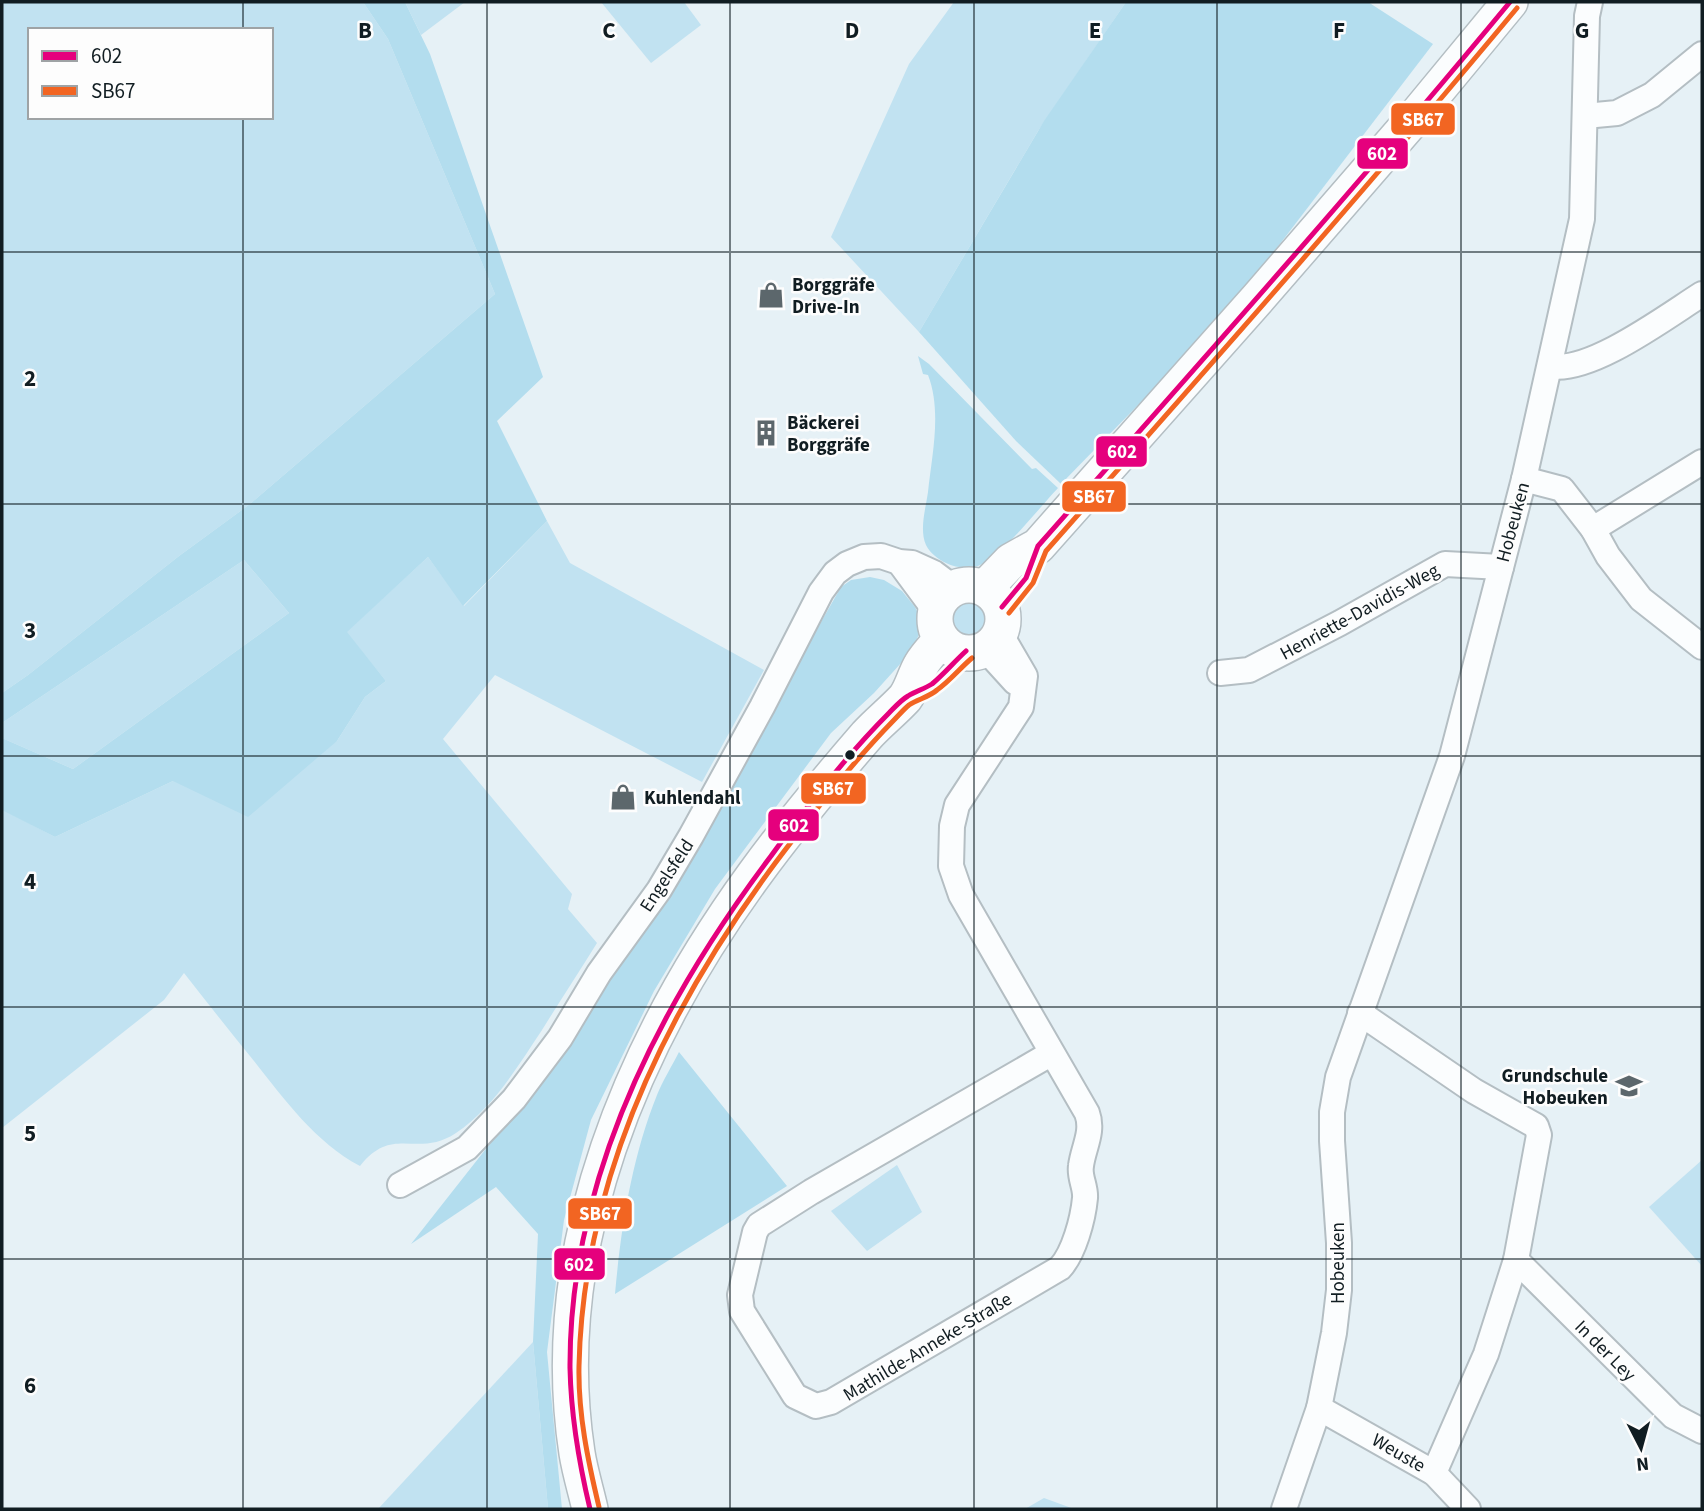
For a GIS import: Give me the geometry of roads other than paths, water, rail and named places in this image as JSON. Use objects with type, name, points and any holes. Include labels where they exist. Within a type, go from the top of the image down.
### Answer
[{"type":"main road","points":[[590,1509],[577,1453],[572,1394],[572,1326],[580,1257],[595,1188],[624,1102],[659,1027],[701,954],[754,875],[868,734],[907,696],[921,664],[971,621],[1011,561],[1038,546],[1259,297],[1415,117],[1510,2]]},
{"type":"street","name":"Hobeuken","points":[[1284,1509],[1319,1408],[1334,1333],[1339,1290],[1339,1243],[1332,1112],[1338,1077],[1452,756],[1524,479],[1582,219],[1586,7]]},
{"type":"street","points":[[1585,116],[1617,113],[1652,96],[1702,54]]},
{"type":"street","points":[[1550,366],[1562,369],[1589,361],[1702,294]]},
{"type":"street","points":[[1593,529],[1702,462]]},
{"type":"street","points":[[1524,479],[1562,489],[1641,599],[1702,647]]},
{"type":"street","name":"Engelsfeld","points":[[400,1185],[467,1148],[514,1099],[559,1038],[599,972],[659,890],[762,707],[821,592],[835,573],[864,557],[881,556],[912,563],[934,573],[971,621]]},
{"type":"street","name":"Henriette-Davidis-Weg","points":[[1220,673],[1249,670],[1445,564],[1501,567]]},
{"type":"street","name":"Mathilde-Anneke-Straße","points":[[971,621],[1015,681],[1023,686],[1021,707],[1016,718],[957,805],[952,825],[951,866],[961,895],[1052,1053],[1090,1121],[1080,1168],[1086,1197],[1072,1252],[1060,1268],[831,1402],[816,1406],[795,1396],[740,1304],[752,1245],[760,1225],[811,1192],[1052,1053]]},
{"type":"street","points":[[1360,1013],[1474,1091],[1536,1126],[1539,1135],[1516,1260],[1486,1354],[1434,1473]]},
{"type":"street","name":"In der Ley","points":[[1516,1260],[1673,1416],[1702,1431]]},
{"type":"street","name":"Weuste","points":[[1319,1408],[1434,1473],[1468,1509]]},
{"type":"place","name":"Borggräfe Drive-In","points":[[771,295]]},
{"type":"place","name":"Bäckerei Borggräfe","points":[[766,433]]},
{"type":"place","name":"Kuhlendahl","points":[[623,797]]},
{"type":"place","name":"Grundschule Hobeuken","points":[[1629,1086]]}]
